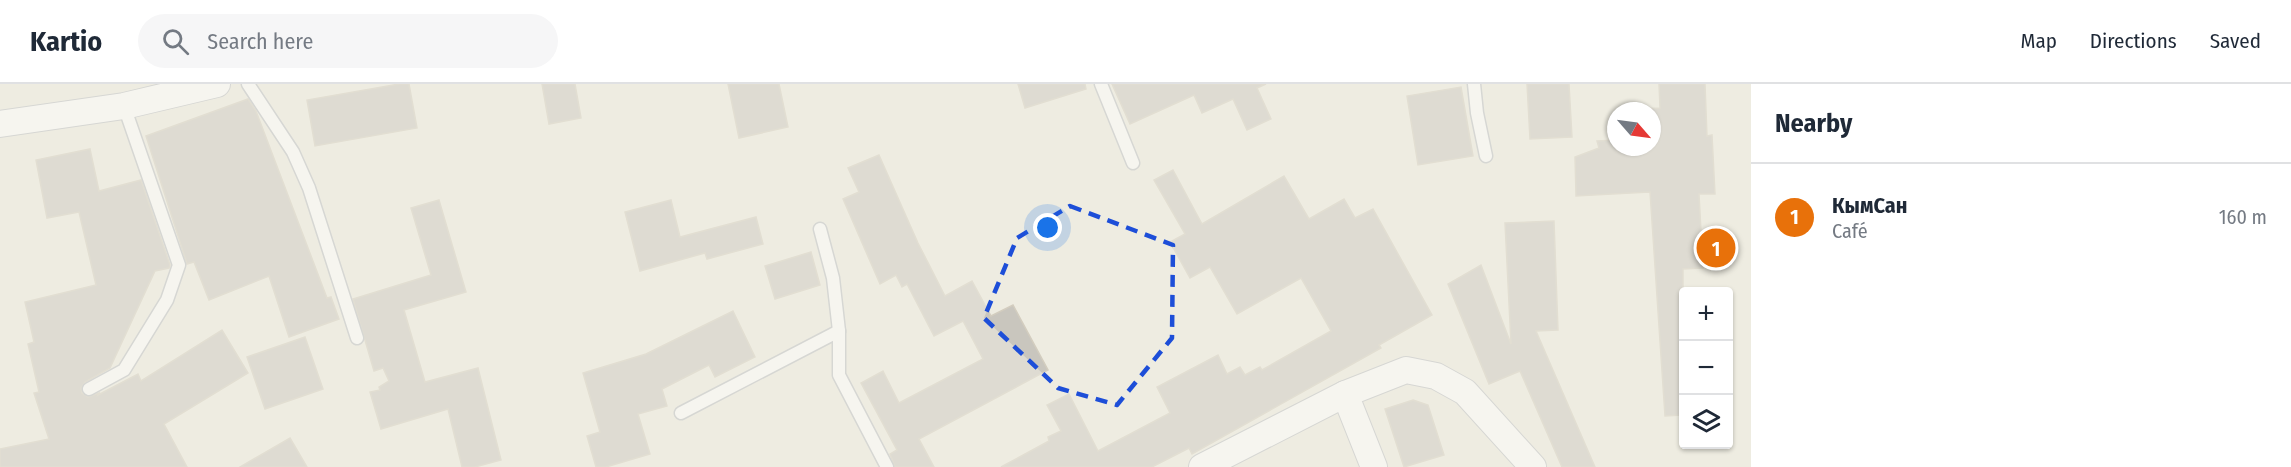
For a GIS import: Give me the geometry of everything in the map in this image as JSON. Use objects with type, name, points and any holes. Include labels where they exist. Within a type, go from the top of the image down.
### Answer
[{"type":"street","points":[[0,124],[124,105],[217,84]]},
{"type":"street","points":[[1202,467],[1345,394],[1406,370],[1436,376],[1465,392],[1533,467]]},
{"type":"street","points":[[1345,394],[1374,467]]},
{"type":"lane","points":[[248,84],[293,152],[309,188],[357,338]]},
{"type":"lane","points":[[1101,84],[1133,163]]},
{"type":"lane","points":[[1474,84],[1486,156]]},
{"type":"lane","points":[[89,389],[124,370],[167,300],[179,265],[124,105]]},
{"type":"lane","points":[[820,229],[833,278],[839,331],[838,375],[887,467]]},
{"type":"lane","points":[[681,413],[839,331]]},
{"type":"highlighted area","points":[[1070,206],[1173,245],[1172,338],[1117,405],[1058,388],[984,318],[1017,238]]},
{"type":"building","points":[[409,84],[417,128],[315,146],[307,100]]},
{"type":"building","points":[[542,84],[575,84],[581,118],[549,124]]},
{"type":"building","points":[[728,84],[779,84],[788,127],[739,138]]},
{"type":"building","points":[[1018,84],[1085,84],[1086,89],[1025,108]]},
{"type":"building","points":[[1112,84],[1266,84],[1257,88],[1271,119],[1247,130],[1233,99],[1202,113],[1194,95],[1130,124]]},
{"type":"building","points":[[1527,84],[1569,84],[1572,137],[1530,139]]},
{"type":"building","points":[[1659,84],[1705,84],[1707,136],[1712,135],[1715,194],[1699,194],[1703,268],[1683,269],[1683,287],[1679,287],[1679,415],[1665,416],[1650,192],[1576,196],[1575,157],[1599,148],[1597,141],[1607,140],[1607,156],[1661,156]]},
{"type":"building","points":[[1461,87],[1473,156],[1418,165],[1407,96]]},
{"type":"building","points":[[248,99],[256,111],[327,298],[331,297],[339,319],[289,337],[269,276],[209,300],[194,262],[187,264],[146,136]]},
{"type":"building","points":[[90,149],[99,191],[141,180],[170,265],[169,268],[155,271],[110,368],[85,382],[81,388],[82,393],[88,397],[99,393],[98,395],[138,374],[141,381],[222,330],[248,373],[164,424],[187,467],[0,467],[0,449],[49,439],[34,393],[39,392],[28,344],[34,342],[25,302],[96,285],[79,212],[47,218],[36,160]]},
{"type":"building","points":[[879,155],[918,243],[945,296],[972,281],[991,316],[1013,305],[1048,370],[919,439],[934,467],[895,467],[890,454],[897,450],[861,383],[883,371],[899,403],[983,359],[963,321],[934,336],[907,284],[902,287],[896,275],[880,284],[843,199],[859,192],[848,168]]},
{"type":"building","points":[[1173,170],[1202,224],[1284,176],[1309,219],[1344,199],[1355,218],[1373,209],[1432,315],[1379,345],[1381,348],[1192,454],[1189,448],[1152,467],[1001,467],[1049,441],[1048,437],[1061,431],[1047,405],[1069,394],[1098,451],[1170,413],[1157,387],[1218,355],[1227,374],[1240,367],[1245,375],[1260,367],[1262,370],[1331,331],[1301,278],[1237,314],[1210,267],[1190,278],[1170,242],[1185,234],[1154,180]]},
{"type":"building","points":[[439,200],[466,292],[404,310],[425,382],[478,368],[501,460],[475,467],[462,467],[448,409],[381,429],[370,392],[380,390],[379,387],[389,381],[383,368],[374,371],[353,299],[431,275],[411,208]]},
{"type":"building","points":[[671,200],[680,237],[756,217],[763,244],[707,259],[705,253],[640,271],[625,212]]},
{"type":"building","points":[[1554,221],[1558,330],[1536,331],[1595,467],[1562,467],[1520,371],[1489,384],[1448,284],[1481,265],[1511,344],[1505,223]]},
{"type":"building","points":[[811,252],[820,285],[775,299],[765,266]]},
{"type":"building","points":[[733,311],[755,357],[715,377],[709,365],[662,389],[667,406],[638,414],[650,454],[606,467],[596,467],[587,436],[600,432],[583,373],[646,354]]},
{"type":"building","points":[[305,337],[323,389],[265,409],[247,357]]},
{"type":"building","points":[[1413,400],[1428,405],[1444,455],[1404,467],[1385,409]]},
{"type":"building","points":[[290,438],[307,467],[240,467]]},
{"type":"place","name":"КымСан","points":[[1716,248]]}]
